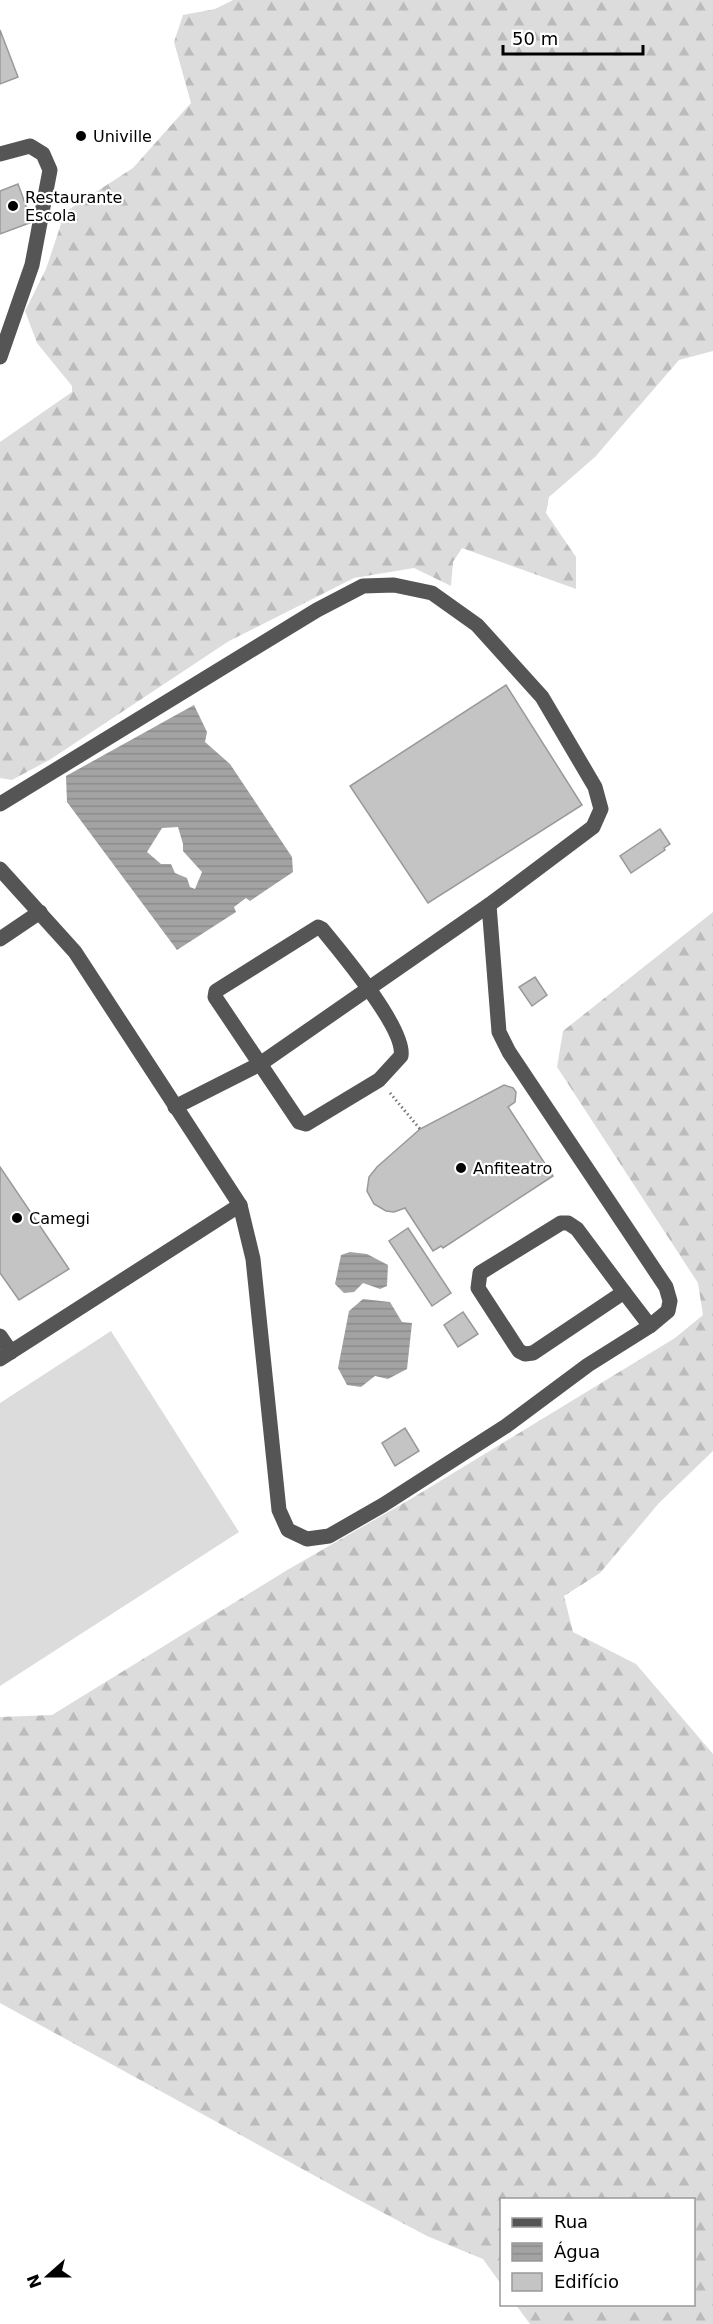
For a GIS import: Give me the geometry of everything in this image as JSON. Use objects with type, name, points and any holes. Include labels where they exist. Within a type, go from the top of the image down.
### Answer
[{"type":"lane","points":[[0,154],[30,146],[43,154],[50,170],[32,265],[0,357]]},
{"type":"lane","points":[[0,804],[317,610],[363,586],[394,585],[432,593],[477,625],[542,698],[595,788],[601,809],[593,826],[489,905],[260,1065],[175,1107]]},
{"type":"lane","points":[[0,868],[75,952],[240,1205],[253,1259],[279,1510],[288,1530],[307,1539],[329,1536],[383,1505],[506,1426],[588,1365],[650,1326],[668,1311],[670,1301],[666,1287],[509,1052],[499,1032],[489,905]]},
{"type":"lane","points":[[0,939],[40,912]]},
{"type":"lane","points":[[318,927],[322,928],[369,990],[392,1025],[402,1051],[400,1056],[380,1080],[303,1124],[299,1122],[215,997],[216,991],[318,927]]},
{"type":"lane","points":[[0,1336],[6,1356],[240,1205]]},
{"type":"lane","points":[[624,1292],[533,1353],[525,1354],[519,1351],[478,1288],[477,1279],[480,1273],[550,1229],[561,1223],[568,1223],[577,1229],[650,1326]]},
{"type":"path","points":[[380,1080],[420,1129]]},
{"type":"green space","points":[[233,0],[713,0],[713,351],[679,360],[595,457],[549,497],[546,513],[576,557],[576,589],[462,548],[453,562],[451,586],[414,568],[354,578],[229,641],[51,759],[12,780],[0,778],[0,442],[72,392],[72,386],[37,343],[25,311],[46,269],[65,212],[133,168],[191,103],[174,42],[183,15],[215,9]]},
{"type":"green space","points":[[713,912],[713,1451],[659,1503],[600,1573],[564,1596],[573,1632],[636,1664],[713,1754],[713,2324],[530,2324],[517,2306],[695,2306],[695,2198],[500,2198],[500,2283],[483,2259],[427,2236],[359,2200],[0,2003],[0,1717],[52,1715],[289,1569],[409,1500],[675,1338],[703,1315],[698,1283],[557,1067],[563,1031]]},
{"type":"green space","points":[[111,1331],[239,1532],[0,1686],[0,1403]]},
{"type":"water","points":[[194,705],[207,732],[205,742],[230,764],[292,857],[293,872],[250,901],[246,898],[234,907],[236,912],[177,950],[67,802],[66,776]],"holes":[[[178,827],[183,851],[202,872],[195,889],[190,887],[187,878],[175,873],[171,864],[161,864],[147,852],[162,828]]]},
{"type":"water","points":[[350,1252],[367,1254],[388,1265],[387,1286],[380,1289],[363,1283],[354,1292],[344,1293],[335,1284],[341,1255]]},
{"type":"water","points":[[363,1299],[390,1302],[402,1322],[412,1323],[407,1369],[388,1379],[375,1376],[361,1387],[347,1385],[338,1368],[349,1311]]},
{"type":"building","points":[[0,30],[18,77],[0,84]]},
{"type":"building","name":"Restaurante Escola","points":[[18,184],[32,222],[0,234],[0,191]]},
{"type":"building","points":[[506,685],[582,805],[428,903],[350,786]]},
{"type":"building","points":[[660,829],[670,844],[664,848],[665,850],[631,873],[620,856]]},
{"type":"building","points":[[535,977],[547,995],[532,1006],[519,987]]},
{"type":"building","name":"Anfiteatro","points":[[504,1085],[513,1088],[516,1092],[515,1102],[508,1107],[553,1176],[443,1248],[441,1246],[433,1251],[405,1208],[394,1212],[386,1211],[374,1204],[367,1191],[369,1177],[420,1129]]},
{"type":"building","name":"Camegi","points":[[0,1167],[69,1269],[19,1300],[0,1273]]},
{"type":"building","points":[[408,1228],[451,1293],[432,1306],[389,1241]]},
{"type":"building","points":[[463,1312],[478,1334],[458,1347],[444,1325]]},
{"type":"building","points":[[405,1428],[419,1451],[395,1466],[382,1443]]},
{"type":"place","name":"Univille","points":[[81,136]]},
{"type":"place","name":"Restaurante Escola","points":[[13,206]]},
{"type":"place","name":"Anfiteatro","points":[[461,1168]]},
{"type":"place","name":"Camegi","points":[[17,1218]]}]
